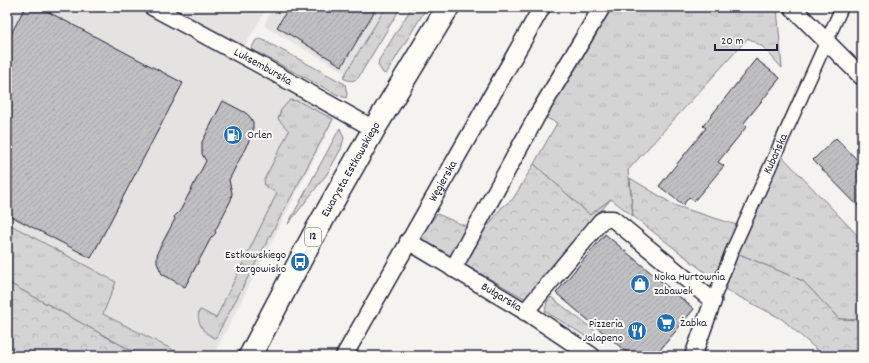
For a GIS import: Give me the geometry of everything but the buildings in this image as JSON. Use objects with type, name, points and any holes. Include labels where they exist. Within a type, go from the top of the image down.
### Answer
[{"type":"main road","name":"Ewarysta Estkowskiego","points":[[250,356],[312,238],[374,129],[448,7]]},
{"type":"street","name":"Luksemburska","points":[[152,7],[374,129]]},
{"type":"street","name":"Węgierska","points":[[344,356],[542,7]]},
{"type":"street","points":[[453,269],[538,114],[602,7]]},
{"type":"street","points":[[792,7],[827,40],[862,77]]},
{"type":"street","name":"Kubańska","points":[[693,356],[732,251],[842,7]]},
{"type":"street","points":[[525,312],[601,221],[609,218],[617,221],[713,301]]},
{"type":"street","name":"Bułgarska","points":[[408,241],[525,312],[592,356]]},
{"type":"shaded area","points":[[7,7],[268,7],[234,63],[336,116],[213,356],[185,356],[103,313],[115,282],[7,223]]},
{"type":"shaded area","points":[[272,7],[386,7],[346,73],[264,26]]},
{"type":"green space","points":[[386,7],[401,7],[358,78],[350,81],[343,78]]},
{"type":"green space","points":[[412,7],[427,7],[386,74],[383,73],[378,65],[379,60]]},
{"type":"green space","points":[[602,7],[777,7],[782,68],[763,47],[748,38],[628,170],[633,216],[611,199],[590,215],[534,164],[557,123],[538,114]]},
{"type":"green space","points":[[261,39],[345,84],[347,94],[346,98],[251,49],[256,40]]},
{"type":"green space","points":[[290,100],[298,101],[333,119],[216,337],[214,338],[202,327],[198,315],[199,311],[201,310],[216,318],[277,193],[265,186],[264,180],[289,131],[278,119],[281,110]]},
{"type":"green space","points":[[340,128],[344,138],[341,149],[327,174],[288,224]]},
{"type":"green space","points":[[777,151],[862,240],[862,320],[839,319],[803,281],[732,251]]},
{"type":"green space","points":[[534,164],[590,215],[611,199],[526,299],[418,239],[437,214],[475,230],[479,223],[490,224],[501,208],[513,199]]},
{"type":"green space","points":[[630,178],[676,206],[743,227],[732,251],[803,281],[839,319],[862,320],[862,356],[824,356],[782,319],[728,291],[633,216]]},
{"type":"green space","points":[[7,223],[116,282],[103,314],[185,356],[141,356],[7,282]]},
{"type":"green space","points":[[7,282],[141,356],[7,356]]},
{"type":"green space","points":[[551,297],[596,332],[590,339],[545,311],[547,302]]},
{"type":"place","name":"Orlen","points":[[233,135]]},
{"type":"place","name":"Estkowskiego targowisko","points":[[300,262]]},
{"type":"place","name":"Noka Hurtownia zabawek","points":[[640,284]]},
{"type":"place","name":"Żabka","points":[[666,323]]},
{"type":"place","name":"Pizzeria Jalapeno","points":[[637,331]]}]
